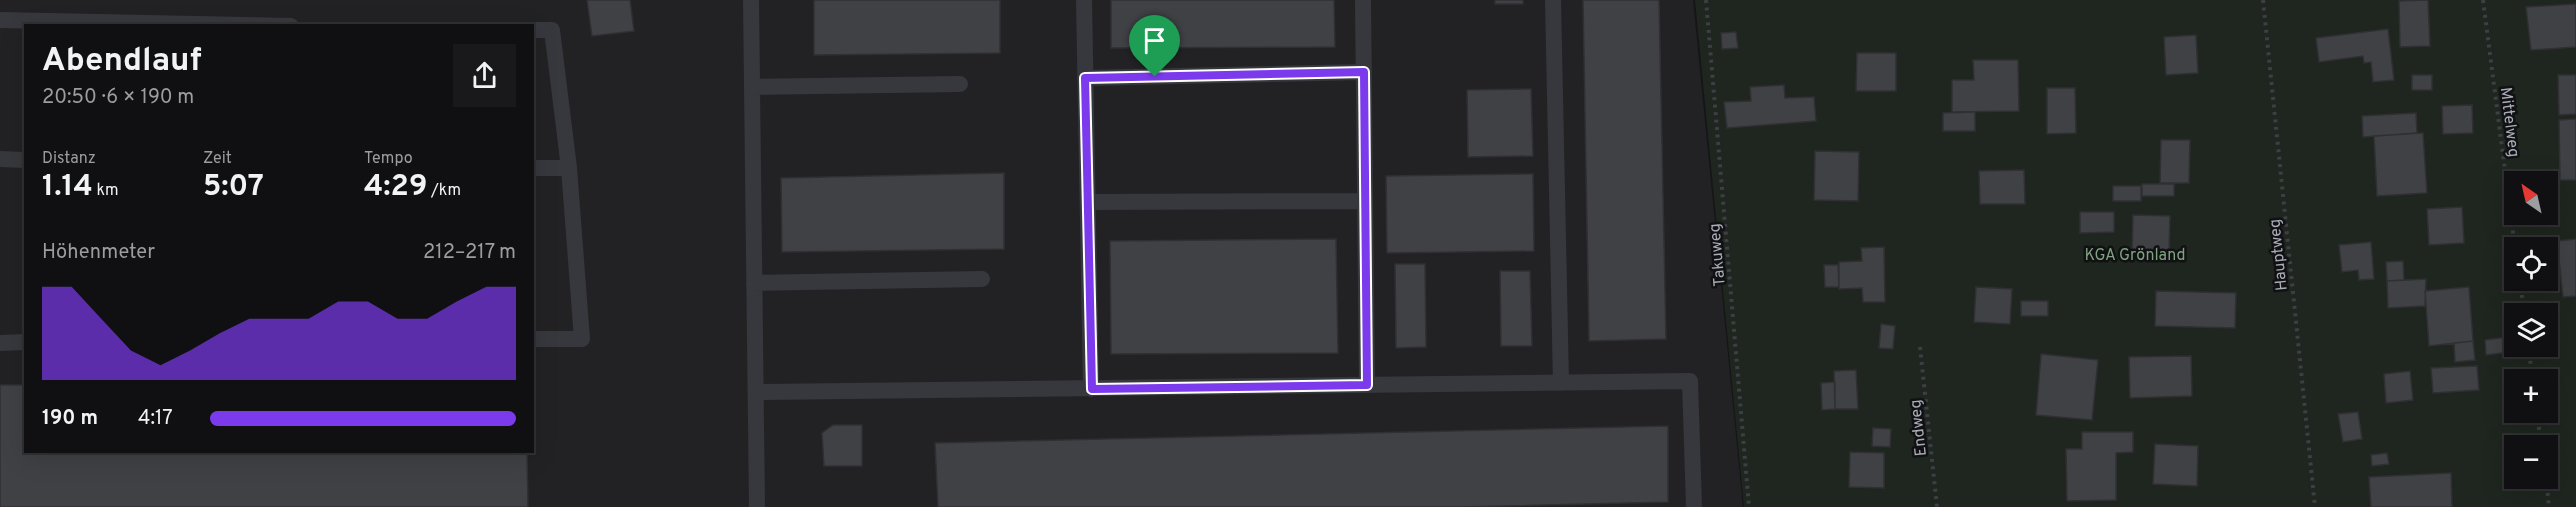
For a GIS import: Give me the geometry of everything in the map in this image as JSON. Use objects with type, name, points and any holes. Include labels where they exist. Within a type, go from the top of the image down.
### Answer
[{"type":"lane","points":[[751,0],[757,507]]},
{"type":"lane","points":[[1084,0],[1092,389]]},
{"type":"lane","points":[[1363,0],[1367,385]]},
{"type":"lane","points":[[1553,0],[1561,383]]},
{"type":"lane","points":[[0,20],[194,24]]},
{"type":"lane","points":[[534,30],[552,30],[569,168],[582,339],[534,339]]},
{"type":"lane","points":[[1085,78],[1364,72]]},
{"type":"lane","points":[[752,87],[960,84]]},
{"type":"lane","points":[[0,159],[24,160]]},
{"type":"lane","points":[[534,168],[569,168]]},
{"type":"lane","points":[[1088,202],[1365,201]]},
{"type":"lane","points":[[754,283],[982,279]]},
{"type":"lane","points":[[0,343],[24,342]]},
{"type":"lane","points":[[757,392],[1690,381],[1694,507]]},
{"type":"path","name":"Takuweg","points":[[1706,0],[1749,507]]},
{"type":"path","name":"Hauptweg","points":[[2263,0],[2315,507]]},
{"type":"path","name":"Mittelweg","points":[[2483,0],[2514,237]]},
{"type":"path","name":"Endweg","points":[[1920,347],[1937,507]]},
{"type":"path","points":[[2547,489],[2549,507]]},
{"type":"shaded area","points":[[0,0],[1693,0],[1743,507],[0,507]]},
{"type":"green space","name":"KGA Grönland","points":[[1695,0],[2576,0],[2576,507],[1744,507]]},
{"type":"building","points":[[587,0],[630,0],[634,31],[592,36]]},
{"type":"building","points":[[814,0],[1000,0],[1000,53],[814,55]]},
{"type":"building","points":[[1111,0],[1334,0],[1335,47],[1111,48]]},
{"type":"building","points":[[1495,0],[1523,0],[1523,4],[1495,4]]},
{"type":"building","points":[[1583,0],[1659,0],[1666,339],[1589,341]]},
{"type":"building","points":[[2428,0],[2430,46],[2400,47],[2399,1]]},
{"type":"building","points":[[2576,4],[2576,47],[2531,50],[2526,7]]},
{"type":"building","points":[[2388,29],[2394,80],[2373,82],[2371,62],[2364,63],[2363,56],[2319,62],[2316,38]]},
{"type":"building","points":[[1736,32],[1738,48],[1722,49],[1721,33]]},
{"type":"building","points":[[2196,35],[2198,73],[2166,75],[2164,37]]},
{"type":"building","points":[[1857,53],[1896,53],[1896,91],[1856,91]]},
{"type":"building","points":[[1973,60],[2018,60],[2019,111],[1952,112],[1952,80],[1974,80]]},
{"type":"building","points":[[2412,75],[2432,75],[2432,90],[2412,90]]},
{"type":"building","points":[[2558,75],[2576,75],[2576,114],[2559,115]]},
{"type":"building","points":[[1784,85],[1785,98],[1814,97],[1816,121],[1727,128],[1724,102],[1751,101],[1750,87]]},
{"type":"building","points":[[2047,88],[2075,88],[2076,133],[2047,134]]},
{"type":"building","points":[[1531,89],[1533,156],[1468,157],[1467,90]]},
{"type":"building","points":[[2472,105],[2473,133],[2443,134],[2442,106]]},
{"type":"building","points":[[1975,112],[1975,131],[1943,131],[1943,113]]},
{"type":"building","points":[[2416,113],[2417,133],[2363,137],[2362,116]]},
{"type":"building","points":[[2576,119],[2576,180],[2560,180],[2559,120]]},
{"type":"building","points":[[2423,133],[2427,193],[2377,196],[2374,136]]},
{"type":"building","points":[[2161,140],[2190,140],[2189,183],[2160,183]]},
{"type":"building","points":[[1815,151],[1859,152],[1858,201],[1814,200]]},
{"type":"building","points":[[2024,170],[2025,204],[1980,204],[1979,171]]},
{"type":"building","points":[[1004,173],[1004,249],[782,252],[781,178]]},
{"type":"building","points":[[1533,174],[1534,251],[1387,253],[1386,176]]},
{"type":"building","points":[[2142,184],[2174,184],[2174,196],[2142,196]]},
{"type":"building","points":[[2113,186],[2141,186],[2141,201],[2113,201]]},
{"type":"building","points":[[2462,207],[2464,243],[2429,245],[2427,209]]},
{"type":"building","points":[[2080,212],[2114,212],[2114,232],[2080,233]]},
{"type":"building","points":[[2133,215],[2170,216],[2169,254],[2132,254]]},
{"type":"building","points":[[1336,239],[1338,353],[1111,354],[1110,241]]},
{"type":"building","points":[[2576,239],[2576,296],[2563,297],[2558,241]]},
{"type":"building","points":[[2371,242],[2374,279],[2359,280],[2358,270],[2342,272],[2339,245]]},
{"type":"building","points":[[1884,247],[1885,302],[1863,302],[1862,288],[1839,289],[1839,262],[1862,261],[1861,248]]},
{"type":"building","points":[[2403,261],[2404,280],[2387,281],[2386,262]]},
{"type":"building","points":[[1395,264],[1425,264],[1426,347],[1396,348]]},
{"type":"building","points":[[1824,265],[1838,265],[1839,287],[1825,287]]},
{"type":"building","points":[[1500,271],[1530,271],[1532,346],[1501,346]]},
{"type":"building","points":[[2426,279],[2425,306],[2388,308],[2387,281]]},
{"type":"building","points":[[1976,287],[2012,289],[2010,324],[1974,322]]},
{"type":"building","points":[[2469,287],[2473,341],[2429,346],[2425,291]]},
{"type":"building","points":[[2156,291],[2236,293],[2235,328],[2155,326]]},
{"type":"building","points":[[2021,301],[2048,301],[2048,316],[2021,316]]},
{"type":"building","points":[[1881,324],[1895,326],[1893,349],[1879,348]]},
{"type":"building","points":[[2504,337],[2504,353],[2486,355],[2485,340]]},
{"type":"building","points":[[2473,341],[2475,360],[2455,362],[2454,343]]},
{"type":"building","points":[[2041,354],[2098,360],[2092,420],[2036,415]]},
{"type":"building","points":[[2191,356],[2192,396],[2130,398],[2129,357]]},
{"type":"building","points":[[2477,366],[2479,390],[2433,393],[2431,368]]},
{"type":"building","points":[[1856,370],[1858,409],[1835,409],[1834,371]]},
{"type":"building","points":[[2410,371],[2413,400],[2386,403],[2384,374]]},
{"type":"building","points":[[1835,382],[1835,409],[1822,410],[1821,383]]},
{"type":"building","points":[[0,385],[24,385],[24,453],[527,453],[528,507],[0,507]]},
{"type":"building","points":[[2358,412],[2362,439],[2343,442],[2338,414]]},
{"type":"building","points":[[833,425],[862,425],[862,466],[824,466],[822,433]]},
{"type":"building","points":[[1668,426],[1668,502],[1463,507],[938,507],[935,443]]},
{"type":"building","points":[[1873,428],[1891,429],[1890,447],[1872,446]]},
{"type":"building","points":[[2082,432],[2133,432],[2133,452],[2116,453],[2116,500],[2067,501],[2066,449],[2082,449]]},
{"type":"building","points":[[2155,444],[2198,446],[2197,486],[2153,484]]},
{"type":"building","points":[[1850,452],[1884,453],[1884,488],[1849,487]]},
{"type":"building","points":[[2387,453],[2389,464],[2372,466],[2371,455]]},
{"type":"building","points":[[2451,473],[2452,507],[2371,507],[2369,477]]},
{"type":"route","points":[[1364,72],[1367,385],[1092,389],[1085,78],[1155,77],[1364,72]]}]
